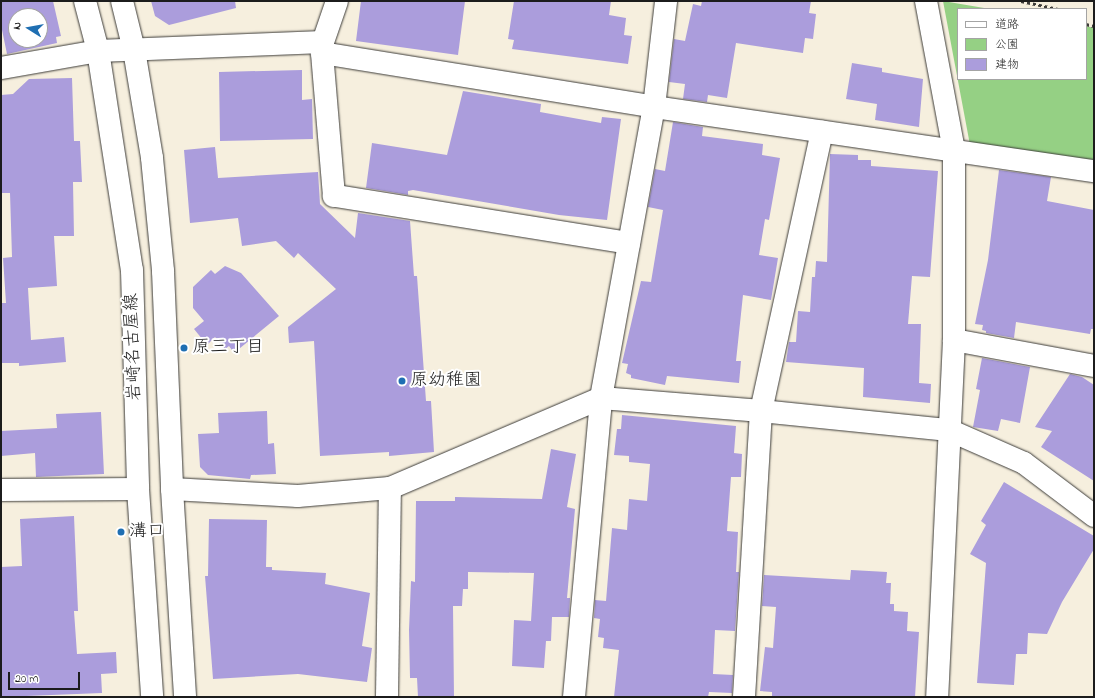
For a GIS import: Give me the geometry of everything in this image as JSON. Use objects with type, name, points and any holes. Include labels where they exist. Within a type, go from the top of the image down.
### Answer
[{"type":"street","name":"岩崎名古屋線","points":[[85,1],[98,51],[132,270],[138,489],[152,697]]},
{"type":"street","name":"岩崎名古屋線","points":[[122,1],[134,50],[152,158],[161,256],[172,489],[185,697]]},
{"type":"street","points":[[337,1],[323,48],[334,196],[629,243]]},
{"type":"street","points":[[574,697],[601,398],[654,107],[666,1]]},
{"type":"street","points":[[926,1],[954,151],[954,340],[937,697]]},
{"type":"street","points":[[1,68],[98,51],[323,48],[654,107],[1094,171]]},
{"type":"street","points":[[744,697],[762,411],[822,132]]},
{"type":"street","points":[[954,340],[1094,366]]},
{"type":"street","points":[[172,489],[298,496],[390,488],[601,398],[762,411],[949,430],[1024,463],[1094,516]]},
{"type":"street","points":[[387,697],[390,488]]},
{"type":"street","points":[[1,490],[138,489]]},
{"type":"path","points":[[1021,1],[1053,8]]},
{"type":"green space","points":[[943,1],[984,8],[957,8],[957,76]]},
{"type":"green space","points":[[1087,26],[1094,28],[1094,161],[970,145],[958,80],[1087,80]]},
{"type":"building","points":[[1,1],[53,1],[61,36],[56,37],[57,43],[48,45],[48,8],[8,8],[8,48],[34,48],[7,54],[1,25]]},
{"type":"building","points":[[151,1],[235,1],[236,8],[169,25],[155,16]]},
{"type":"building","points":[[361,1],[465,1],[458,55],[356,41]]},
{"type":"building","points":[[514,1],[611,1],[609,15],[626,18],[624,35],[632,36],[628,64],[512,49],[514,40],[508,39]]},
{"type":"building","points":[[702,1],[811,1],[809,13],[816,14],[813,39],[805,38],[803,53],[736,43],[727,98],[708,95],[707,102],[683,99],[685,84],[669,82],[674,39],[685,41],[693,4],[701,6]]},
{"type":"building","points":[[852,63],[882,68],[882,72],[923,79],[919,127],[875,120],[877,104],[846,99]]},
{"type":"building","points":[[302,70],[302,100],[312,99],[313,139],[220,141],[219,72]]},
{"type":"building","points":[[72,78],[74,141],[80,141],[82,182],[73,182],[74,236],[54,236],[57,286],[28,288],[31,340],[64,337],[66,362],[19,366],[19,363],[1,363],[1,303],[6,303],[3,258],[12,257],[10,193],[1,193],[1,95],[13,94],[29,79]]},
{"type":"building","points":[[463,91],[541,104],[540,112],[601,123],[602,117],[621,119],[607,220],[559,215],[413,190],[408,191],[408,195],[366,188],[372,143],[447,155]]},
{"type":"building","points":[[673,122],[703,127],[702,136],[763,144],[762,155],[780,158],[769,220],[765,219],[759,255],[778,258],[771,300],[743,295],[736,361],[741,361],[739,383],[667,376],[665,385],[631,378],[631,375],[626,373],[628,364],[622,363],[641,281],[651,282],[663,210],[648,207],[655,169],[665,171]]},
{"type":"building","points":[[215,147],[218,178],[318,172],[320,204],[355,238],[358,213],[410,221],[414,276],[417,276],[426,401],[431,401],[434,452],[389,456],[389,452],[320,456],[314,341],[289,343],[288,327],[336,289],[298,253],[294,258],[276,241],[242,246],[238,218],[190,223],[184,150]]},
{"type":"building","points":[[830,154],[858,155],[858,160],[871,160],[871,166],[938,171],[930,277],[912,276],[908,324],[921,324],[919,383],[931,384],[930,403],[863,397],[864,368],[786,362],[789,342],[796,342],[798,311],[810,312],[812,277],[815,277],[816,261],[827,262]]},
{"type":"building","points":[[999,170],[1051,177],[1047,201],[1094,210],[1094,329],[1091,329],[1090,334],[1016,322],[1014,338],[986,333],[986,331],[982,330],[983,325],[975,324],[988,260]]},
{"type":"building","points":[[225,266],[241,273],[279,316],[234,353],[229,346],[225,349],[215,337],[207,345],[194,329],[204,321],[193,308],[193,287],[211,270],[215,274]]},
{"type":"building","points":[[982,358],[1030,367],[1020,423],[1001,419],[998,431],[973,427],[980,390],[976,389]]},
{"type":"building","points":[[1070,374],[1082,377],[1094,385],[1094,481],[1041,447],[1052,431],[1035,427]]},
{"type":"building","points":[[267,411],[268,444],[274,443],[276,474],[251,475],[250,479],[208,475],[200,467],[198,434],[219,433],[218,413]]},
{"type":"building","points":[[101,412],[104,474],[36,477],[35,453],[1,456],[1,431],[57,428],[56,414]]},
{"type":"building","points":[[622,415],[736,426],[734,453],[742,454],[741,477],[731,477],[727,531],[738,532],[736,572],[739,572],[735,631],[715,630],[713,674],[733,675],[732,693],[709,692],[708,697],[614,697],[619,650],[603,648],[604,638],[598,637],[600,619],[594,618],[595,600],[606,601],[612,528],[627,530],[629,499],[647,501],[650,464],[629,462],[629,456],[614,455],[617,429],[621,429]]},
{"type":"building","points":[[551,449],[576,454],[567,507],[575,509],[567,598],[570,598],[569,617],[552,617],[551,641],[546,641],[544,668],[512,666],[514,620],[531,621],[534,573],[468,572],[468,589],[463,589],[462,606],[453,606],[454,697],[418,697],[417,678],[410,678],[409,630],[411,581],[415,582],[416,501],[455,501],[455,497],[542,499]]},
{"type":"building","points":[[1004,482],[1094,536],[1094,549],[1062,602],[1047,634],[1028,633],[1027,654],[1016,654],[1014,685],[977,683],[986,563],[970,554],[986,525],[981,521]]},
{"type":"building","points":[[74,516],[78,611],[74,611],[77,654],[116,652],[117,673],[101,674],[102,693],[1,697],[1,567],[22,566],[20,519]]},
{"type":"building","points":[[209,519],[267,520],[266,567],[272,567],[272,570],[326,573],[325,584],[370,593],[362,646],[372,648],[367,682],[298,674],[213,679],[205,576],[208,576]]},
{"type":"building","points":[[851,570],[887,572],[886,583],[891,583],[890,604],[894,604],[894,611],[908,612],[907,631],[919,632],[915,697],[772,697],[772,692],[760,691],[765,647],[773,648],[776,607],[762,606],[764,575],[850,580]]},
{"type":"place","name":"原三丁目","points":[[184,348]]},
{"type":"place","name":"原幼稚園","points":[[402,381]]},
{"type":"place","name":"溝口","points":[[121,532]]}]
